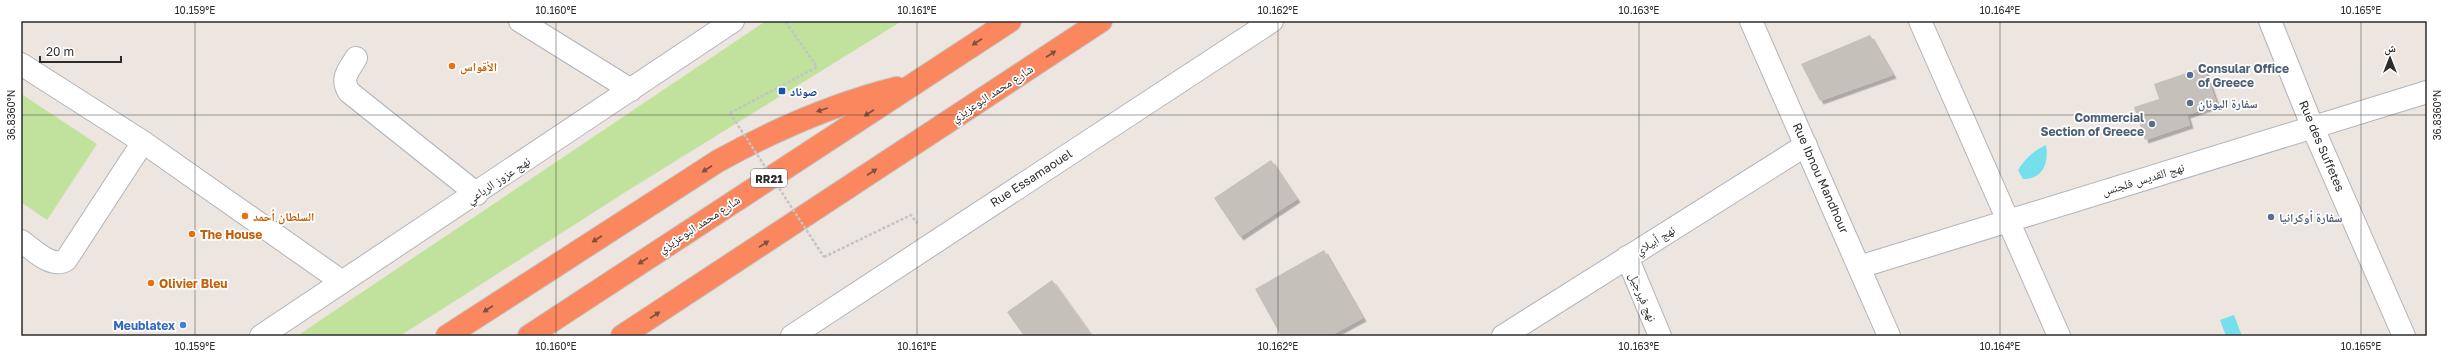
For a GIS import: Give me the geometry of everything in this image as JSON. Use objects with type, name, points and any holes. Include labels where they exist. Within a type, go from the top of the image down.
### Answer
[{"type":"highway","name":"شارع محمد البوعزيزي","points":[[529,336],[1010,21]]},
{"type":"highway","name":"شارع محمد البوعزيزي","points":[[622,336],[1101,21]]},
{"type":"highway","points":[[447,336],[718,161],[764,135],[812,114],[862,97],[913,84]]},
{"type":"street","points":[[520,21],[631,90]]},
{"type":"street","name":"نهج عزوز الرباعي","points":[[261,336],[342,281],[476,194],[733,21]]},
{"type":"street","name":"Rue Essamaouel","points":[[792,336],[1272,21]]},
{"type":"street","name":"Rue Ibnou Mandhour","points":[[1751,21],[1889,336]]},
{"type":"street","points":[[1920,21],[2006,221],[2059,336]]},
{"type":"street","name":"Rue des Suffetes","points":[[2270,21],[2313,128],[2404,336]]},
{"type":"street","points":[[356,58],[346,75],[344,83],[349,92],[476,194]]},
{"type":"street","points":[[21,64],[143,142],[342,281]]},
{"type":"street","name":"نهج القديس فلجنس","points":[[1859,267],[2427,92]]},
{"type":"street","points":[[21,241],[51,262],[61,263],[66,260],[143,142]]},
{"type":"street","name":"نهج أبيلاي","points":[[1503,336],[1806,145]]},
{"type":"street","name":"نهج فيرجيل","points":[[1627,258],[1660,336]]},
{"type":"path","points":[[785,21],[817,67],[730,113],[824,257],[911,215]]},
{"type":"green space","points":[[766,21],[902,21],[635,186],[400,336],[297,336]]},
{"type":"green space","points":[[23,95],[97,144],[47,220],[21,202],[21,99]]},
{"type":"water","points":[[2046,145],[2047,152],[2043,169],[2035,176],[2023,179],[2018,170],[2030,155]]},
{"type":"water","points":[[2234,315],[2242,336],[2226,336],[2220,320]]},
{"type":"building","points":[[1870,35],[1893,75],[1820,101],[1801,64]]},
{"type":"building","points":[[2204,67],[2217,105],[2187,115],[2190,125],[2145,140],[2134,107],[2159,99],[2154,84]]},
{"type":"building","points":[[1271,160],[1297,199],[1240,237],[1214,198]]},
{"type":"building","points":[[1324,250],[1363,318],[1330,336],[1281,336],[1255,289]]},
{"type":"building","points":[[1052,280],[1092,336],[1024,336],[1007,312]]},
{"type":"place","name":"الأقواس","points":[[452,66]]},
{"type":"place","name":"Consular Office of Greece","points":[[2190,75]]},
{"type":"place","name":"صوناد","points":[[782,91]]},
{"type":"place","name":"سفارة اليونان","points":[[2190,103]]},
{"type":"place","name":"Commercial Section of Greece","points":[[2152,124]]},
{"type":"place","name":"السلطان أحمد","points":[[245,216]]},
{"type":"place","name":"سفارة أوكرانيا","points":[[2271,217]]},
{"type":"place","name":"The House","points":[[192,234]]},
{"type":"place","name":"Olivier Bleu","points":[[151,283]]},
{"type":"place","name":"Meublatex","points":[[183,325]]}]
